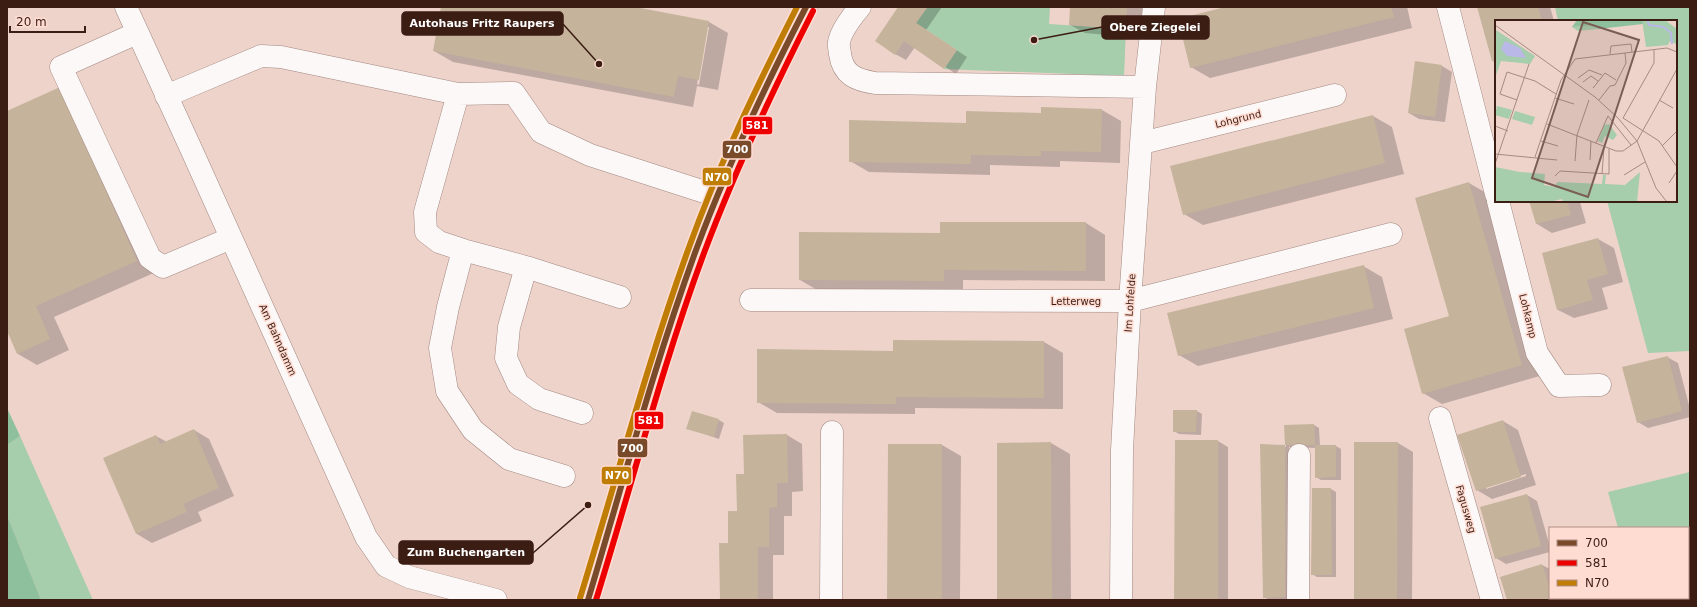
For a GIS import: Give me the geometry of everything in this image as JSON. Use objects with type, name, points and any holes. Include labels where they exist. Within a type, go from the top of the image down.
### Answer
[{"type":"street","name":"Am Bahndamm","points":[[126,7],[366,537],[386,566],[409,577],[496,600]]},
{"type":"street","points":[[588,600],[666,343],[696,252],[717,196],[752,117],[806,7]]},
{"type":"street","points":[[860,7],[850,18],[839,42],[841,63],[850,75],[861,81],[875,83],[1146,87]]},
{"type":"street","name":"Im Lohfelde","points":[[1121,600],[1122,450],[1130,301],[1146,87],[1154,7]]},
{"type":"street","points":[[1448,7],[1495,190]]},
{"type":"street","points":[[137,33],[61,67],[150,258],[163,266],[231,238]]},
{"type":"street","points":[[166,96],[261,56],[281,57],[458,94],[514,93],[541,132],[590,155],[717,196]]},
{"type":"street","points":[[458,94],[425,212],[426,232],[439,242],[526,267],[620,297]]},
{"type":"street","name":"Lohgrund","points":[[1142,143],[1335,95]]},
{"type":"street","name":"Lohkamp","points":[[1498,202],[1537,353],[1559,386],[1600,385]]},
{"type":"street","name":"Letterweg","points":[[752,300],[1130,301],[1391,234]]},
{"type":"street","points":[[463,250],[448,307],[440,348],[447,390],[473,430],[509,458],[564,476]]},
{"type":"street","points":[[526,267],[510,327],[506,358],[518,384],[523,388],[539,399],[582,413]]},
{"type":"street","name":"Fagusweg","points":[[1440,418],[1492,600]]},
{"type":"street","points":[[831,600],[832,432]]},
{"type":"street","points":[[1298,600],[1299,455]]},
{"type":"green space","points":[[928,7],[1050,7],[1049,24],[1126,29],[1124,76],[944,69],[957,50],[916,23]]},
{"type":"green space","points":[[1555,7],[1690,7],[1690,351],[1648,353],[1607,202],[1677,202],[1677,20],[1558,20]]},
{"type":"green space","points":[[7,408],[20,436],[7,445]]},
{"type":"green space","points":[[20,436],[93,600],[41,600],[7,515],[7,445]]},
{"type":"green space","points":[[1690,472],[1690,600],[1637,600],[1689,599],[1689,527],[1618,527],[1608,492]]},
{"type":"green space","points":[[7,515],[41,600],[7,600]]},
{"type":"building","points":[[441,7],[635,7],[709,21],[699,80],[678,76],[674,97],[433,51]]},
{"type":"building","points":[[898,7],[927,7],[916,23],[957,50],[944,69],[904,41],[895,55],[875,41]]},
{"type":"building","points":[[1070,7],[1127,7],[1126,29],[1069,25]]},
{"type":"building","points":[[1225,7],[1391,7],[1394,17],[1190,68],[1178,19]]},
{"type":"building","points":[[1477,7],[1538,7],[1542,20],[1495,20],[1495,60],[1492,61]]},
{"type":"building","points":[[1415,61],[1442,65],[1435,117],[1408,113]]},
{"type":"building","points":[[60,87],[137,261],[36,306],[50,339],[17,354],[7,331],[7,111]]},
{"type":"building","points":[[1041,107],[1102,109],[1101,152],[1041,151],[1041,156],[971,155],[971,164],[849,162],[849,120],[966,123],[966,111],[1041,113]]},
{"type":"building","points":[[1373,115],[1385,163],[1183,215],[1170,166]]},
{"type":"building","points":[[1469,182],[1522,365],[1422,394],[1404,329],[1449,316],[1415,198]]},
{"type":"building","points":[[1529,202],[1567,202],[1571,215],[1536,224]]},
{"type":"building","points":[[940,222],[1086,222],[1086,271],[944,270],[944,281],[799,280],[799,232],[940,233]]},
{"type":"building","points":[[1598,238],[1608,274],[1587,280],[1593,300],[1557,310],[1542,253]]},
{"type":"building","points":[[1364,265],[1374,308],[1178,356],[1167,313]]},
{"type":"building","points":[[893,340],[1044,341],[1044,398],[896,397],[896,404],[757,403],[757,349],[893,351]]},
{"type":"building","points":[[1668,356],[1682,411],[1637,423],[1622,367]]},
{"type":"building","points":[[1173,410],[1197,410],[1196,432],[1173,432]]},
{"type":"building","points":[[692,411],[719,419],[714,437],[686,429]]},
{"type":"building","points":[[1503,420],[1521,477],[1476,491],[1457,435]]},
{"type":"building","points":[[1314,424],[1315,445],[1285,445],[1284,425]]},
{"type":"building","points":[[194,429],[219,488],[183,504],[187,512],[136,534],[103,458],[156,435],[160,444]]},
{"type":"building","points":[[787,434],[788,483],[777,483],[777,507],[769,508],[769,547],[758,547],[758,600],[720,600],[719,543],[728,543],[728,511],[737,511],[736,474],[744,474],[743,435]]},
{"type":"building","points":[[1175,440],[1218,440],[1218,600],[1174,600]]},
{"type":"building","points":[[1051,442],[1052,600],[997,600],[997,443]]},
{"type":"building","points":[[1354,442],[1398,442],[1397,600],[1354,600]]},
{"type":"building","points":[[888,444],[942,444],[942,600],[887,600]]},
{"type":"building","points":[[1260,444],[1285,445],[1285,597],[1263,598]]},
{"type":"building","points":[[1315,445],[1336,445],[1336,477],[1315,478]]},
{"type":"building","points":[[1312,488],[1331,488],[1332,575],[1311,575]]},
{"type":"building","points":[[1527,494],[1541,546],[1495,559],[1480,507]]},
{"type":"building","points":[[1542,564],[1549,586],[1549,599],[1553,600],[1507,600],[1500,577]]},
{"type":"transit line","name":"N70","points":[[580,598],[645,379],[688,250],[725,157],[767,66],[797,7]]},
{"type":"transit line","name":"700","points":[[588,600],[639,424],[666,337],[696,250],[720,188],[747,127],[806,7]]},
{"type":"transit line","name":"581","points":[[596,600],[674,339],[704,253],[728,191],[755,130],[813,11]]},
{"type":"place","name":"Obere Ziegelei","points":[[1034,40]]},
{"type":"place","name":"Autohaus Fritz Raupers","points":[[599,64]]},
{"type":"place","name":"Zum Buchengarten","points":[[588,505]]}]
